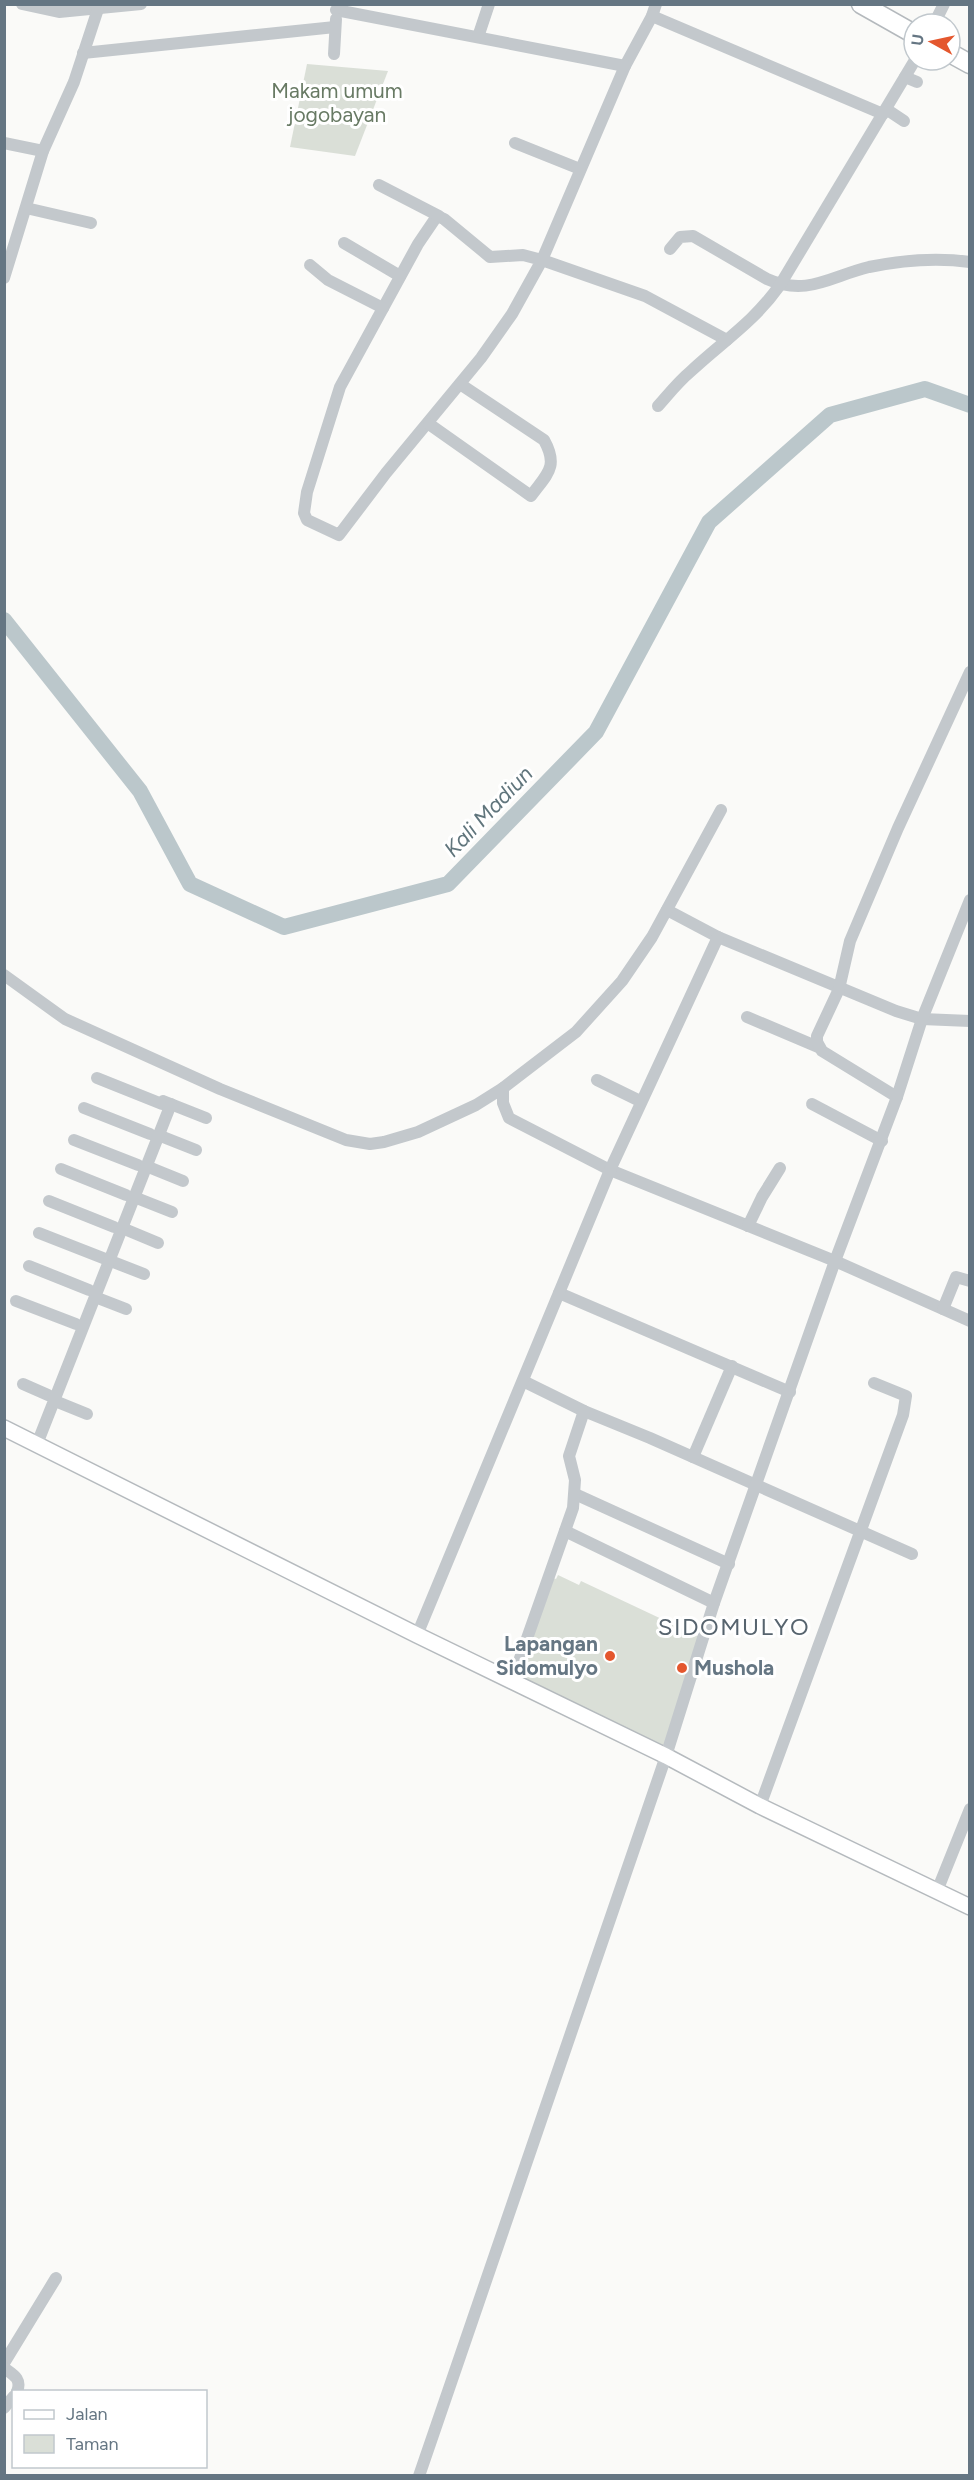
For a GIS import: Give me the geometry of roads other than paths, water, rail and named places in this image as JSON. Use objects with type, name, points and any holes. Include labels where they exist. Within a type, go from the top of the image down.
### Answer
[{"type":"highway","points":[[861,4],[902,27]]},
{"type":"main road","points":[[4,1428],[417,1635],[666,1756],[760,1806],[969,1907]]},
{"type":"street","points":[[22,4],[59,12],[141,4]]},
{"type":"street","points":[[478,37],[489,4]]},
{"type":"street","points":[[334,54],[337,8],[625,66]]},
{"type":"street","points":[[4,278],[43,151],[70,92],[98,9]]},
{"type":"street","points":[[439,216],[434,218],[400,276],[346,375],[334,402],[307,492],[304,513],[307,520],[339,536],[386,473],[429,423],[496,337],[542,260],[625,66],[654,10],[904,120]]},
{"type":"street","points":[[83,53],[335,27]]},
{"type":"street","points":[[658,406],[688,373],[748,323],[780,285],[908,72]]},
{"type":"street","points":[[905,77],[917,82]]},
{"type":"street","points":[[4,143],[43,151]]},
{"type":"street","points":[[515,143],[580,169]]},
{"type":"street","points":[[379,185],[439,216],[490,257],[523,255],[645,296],[727,340]]},
{"type":"street","points":[[26,208],[91,223]]},
{"type":"street","points":[[670,249],[680,237],[693,236],[780,285],[800,288],[869,267],[921,259],[947,258],[969,262]]},
{"type":"street","points":[[344,243],[400,276]]},
{"type":"street","points":[[310,265],[328,280],[383,308]]},
{"type":"street","points":[[429,423],[531,496],[551,468],[551,453],[544,440],[460,384]]},
{"type":"street","points":[[818,1047],[818,1036],[839,988],[850,941],[898,828],[969,672]]},
{"type":"street","points":[[4,975],[47,1008],[85,1029],[220,1089],[346,1140],[370,1144],[384,1142],[418,1132],[476,1105],[503,1088],[576,1032],[622,981],[652,937],[721,810]]},
{"type":"street","points":[[419,2475],[666,1756],[714,1603],[835,1261],[882,1141],[922,1019],[969,900]]},
{"type":"street","points":[[667,910],[718,937],[839,988],[922,1019],[969,1021]]},
{"type":"street","points":[[417,1635],[610,1170],[718,937]]},
{"type":"street","points":[[747,1017],[818,1047],[897,1097]]},
{"type":"street","points":[[97,1078],[206,1118]]},
{"type":"street","points":[[597,1080],[640,1101]]},
{"type":"street","points":[[503,1088],[503,1103],[509,1118],[610,1170],[835,1261],[969,1321]]},
{"type":"street","points":[[34,1443],[166,1104]]},
{"type":"street","points":[[812,1104],[882,1141]]},
{"type":"street","points":[[84,1108],[196,1150]]},
{"type":"street","points":[[75,1140],[183,1180]]},
{"type":"street","points":[[748,1226],[780,1168]]},
{"type":"street","points":[[61,1169],[172,1212]]},
{"type":"street","points":[[49,1201],[158,1243]]},
{"type":"street","points":[[39,1233],[104,1264],[144,1274]]},
{"type":"street","points":[[29,1266],[126,1309]]},
{"type":"street","points":[[943,1309],[956,1277],[969,1281]]},
{"type":"street","points":[[52,1398],[76,1324],[92,1293]]},
{"type":"street","points":[[559,1293],[790,1392]]},
{"type":"street","points":[[16,1301],[76,1324]]},
{"type":"street","points":[[693,1457],[732,1366]]},
{"type":"street","points":[[523,1381],[584,1411],[912,1554]]},
{"type":"street","points":[[760,1806],[903,1415],[907,1398],[874,1383]]},
{"type":"street","points":[[23,1384],[87,1414]]},
{"type":"street","points":[[512,1681],[565,1531],[575,1494],[575,1480],[569,1456],[584,1411]]},
{"type":"street","points":[[575,1494],[729,1564]]},
{"type":"street","points":[[565,1531],[714,1603]]},
{"type":"street","points":[[937,1891],[969,1809]]},
{"type":"street","points":[[17,2390],[18,2379],[4,2366],[56,2278]]},
{"type":"waterway","name":"Kali Madiun","points":[[4,620],[140,791],[190,884],[284,927],[448,884],[596,732],[709,522],[830,415],[925,389],[970,405]]},
{"type":"place","name":"Lapangan Sidomulyo","points":[[610,1656]]},
{"type":"place","name":"Mushola","points":[[682,1668]]},
{"type":"district","name":"SIDOMULYO","points":[[734,1627]]},
{"type":"park label","name":"Makam umum jogobayan","points":[[337,103]]}]
